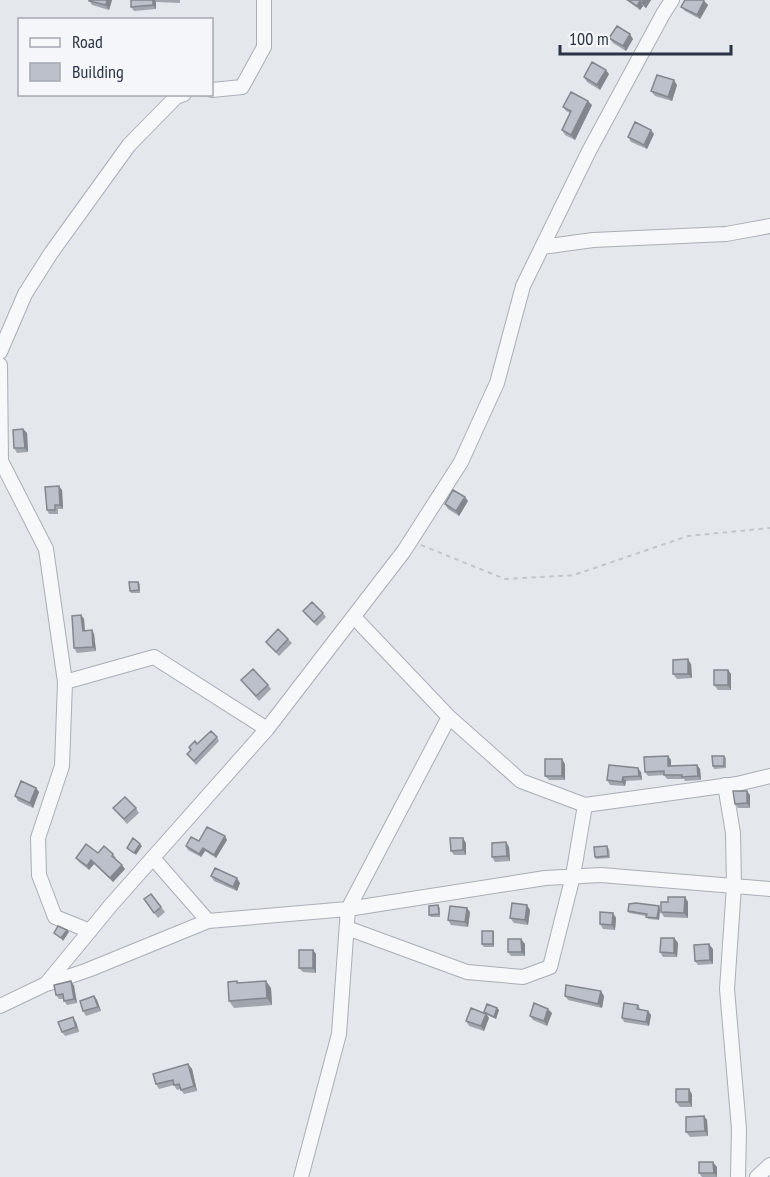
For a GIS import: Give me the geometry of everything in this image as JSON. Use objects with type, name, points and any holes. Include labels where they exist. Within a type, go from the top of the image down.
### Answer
[{"type":"street","points":[[213,90],[242,87],[264,47],[264,0]]},
{"type":"street","points":[[46,984],[90,930],[267,729],[411,541],[461,462],[497,383],[523,286],[595,140],[672,0]]},
{"type":"street","points":[[0,352],[25,294],[51,253],[129,145],[179,96]]},
{"type":"street","points":[[542,247],[593,240],[726,234],[770,226]]},
{"type":"street","points":[[0,365],[0,461],[46,549],[65,682],[62,766],[38,838],[39,875],[55,917],[90,930]]},
{"type":"street","points":[[354,617],[449,717],[521,781],[585,805],[725,785],[770,776]]},
{"type":"street","points":[[65,682],[154,657],[267,729]]},
{"type":"street","points":[[301,1177],[339,1034],[348,909],[449,717]]},
{"type":"street","points":[[725,785],[733,833],[734,886],[727,989],[739,1129],[738,1177]]},
{"type":"street","points":[[346,928],[467,972],[523,977],[550,967],[573,876],[585,805]]},
{"type":"street","points":[[153,858],[208,921]]},
{"type":"street","points":[[0,1006],[46,984],[88,970],[208,921],[348,909],[545,878],[573,876],[601,875],[770,889]]},
{"type":"street","points":[[758,1177],[770,1165]]},
{"type":"path","points":[[411,541],[505,579],[574,575],[688,536],[770,528]]},
{"type":"building","points":[[89,0],[107,0],[106,5]]},
{"type":"building","points":[[131,0],[153,0],[153,5],[131,7]]},
{"type":"building","points":[[628,0],[644,0],[642,3],[640,1],[637,6]]},
{"type":"building","points":[[685,0],[704,1],[697,15],[681,7]]},
{"type":"building","points":[[617,26],[630,34],[623,46],[609,38]]},
{"type":"building","points":[[592,62],[606,70],[597,85],[584,77]]},
{"type":"building","points":[[657,75],[674,80],[668,97],[651,91]]},
{"type":"building","points":[[571,92],[588,101],[571,135],[562,130],[571,111],[563,107]]},
{"type":"building","points":[[635,122],[651,130],[644,145],[628,137]]},
{"type":"building","points":[[23,429],[25,448],[14,448],[13,430]]},
{"type":"building","points":[[59,486],[60,505],[55,505],[55,510],[47,510],[45,487]]},
{"type":"building","points":[[453,490],[465,497],[456,511],[445,504]]},
{"type":"building","points":[[129,582],[138,582],[139,590],[130,591]]},
{"type":"building","points":[[312,602],[323,613],[314,622],[303,611]]},
{"type":"building","points":[[81,615],[83,631],[92,630],[93,647],[74,648],[72,616]]},
{"type":"building","points":[[278,629],[288,639],[276,652],[266,642]]},
{"type":"building","points":[[688,659],[688,674],[673,674],[673,660]]},
{"type":"building","points":[[253,669],[268,685],[256,696],[241,680]]},
{"type":"building","points":[[714,670],[728,670],[728,685],[714,685]]},
{"type":"building","points":[[211,731],[217,737],[194,761],[187,754],[191,750],[189,747],[195,741],[197,744]]},
{"type":"building","points":[[668,756],[668,766],[697,765],[698,776],[664,775],[664,771],[645,772],[644,757]]},
{"type":"building","points":[[712,756],[724,756],[724,766],[713,766]]},
{"type":"building","points":[[545,759],[562,759],[562,776],[545,776]]},
{"type":"building","points":[[609,765],[638,768],[639,776],[623,777],[622,782],[607,780]]},
{"type":"building","points":[[21,781],[36,788],[30,803],[15,796]]},
{"type":"building","points":[[733,791],[747,791],[747,803],[735,804]]},
{"type":"building","points":[[125,797],[136,808],[124,819],[113,808]]},
{"type":"building","points":[[207,827],[225,836],[214,855],[203,848],[199,854],[186,846],[191,837],[199,841]]},
{"type":"building","points":[[133,838],[140,844],[134,853],[127,848]]},
{"type":"building","points":[[450,838],[463,838],[463,850],[451,851]]},
{"type":"building","points":[[506,842],[507,856],[492,857],[492,843]]},
{"type":"building","points":[[86,844],[98,853],[104,846],[122,865],[110,878],[91,860],[87,866],[76,858]]},
{"type":"building","points":[[607,846],[608,856],[595,857],[594,847]]},
{"type":"building","points":[[215,868],[237,878],[233,887],[211,876]]},
{"type":"building","points":[[151,894],[161,907],[154,913],[144,899]]},
{"type":"building","points":[[668,897],[685,897],[684,913],[661,912],[661,902],[668,902]]},
{"type":"building","points":[[512,903],[527,905],[525,920],[510,918]]},
{"type":"building","points":[[629,904],[659,906],[657,918],[628,911]]},
{"type":"building","points":[[438,905],[439,914],[429,915],[429,906]]},
{"type":"building","points":[[450,906],[467,908],[465,922],[448,920]]},
{"type":"building","points":[[600,912],[613,913],[612,925],[600,924]]},
{"type":"building","points":[[58,926],[67,930],[61,938],[54,933]]},
{"type":"building","points":[[482,931],[493,931],[493,944],[482,944]]},
{"type":"building","points":[[661,938],[674,938],[674,953],[660,952]]},
{"type":"building","points":[[508,939],[521,939],[522,952],[508,952]]},
{"type":"building","points":[[709,944],[710,960],[695,961],[694,945]]},
{"type":"building","points":[[299,950],[313,950],[313,968],[299,968]]},
{"type":"building","points":[[71,981],[74,999],[64,1001],[63,994],[56,995],[54,985]]},
{"type":"building","points":[[237,981],[237,983],[266,981],[267,998],[229,1001],[228,982]]},
{"type":"building","points":[[566,985],[601,991],[598,1004],[565,996]]},
{"type":"building","points":[[94,996],[98,1007],[83,1011],[80,1001]]},
{"type":"building","points":[[534,1003],[548,1009],[544,1021],[530,1016]]},
{"type":"building","points":[[624,1003],[638,1005],[637,1009],[648,1011],[646,1022],[622,1018]]},
{"type":"building","points":[[487,1004],[497,1008],[494,1017],[484,1012]]},
{"type":"building","points":[[471,1008],[486,1014],[481,1026],[466,1021]]},
{"type":"building","points":[[73,1017],[76,1027],[62,1032],[58,1022]]},
{"type":"building","points":[[188,1064],[194,1086],[181,1090],[179,1084],[174,1085],[173,1080],[156,1084],[153,1074]]},
{"type":"building","points":[[676,1089],[689,1089],[689,1102],[676,1102]]},
{"type":"building","points":[[704,1116],[705,1131],[686,1132],[686,1117]]},
{"type":"building","points":[[699,1162],[713,1162],[714,1173],[699,1173]]}]
